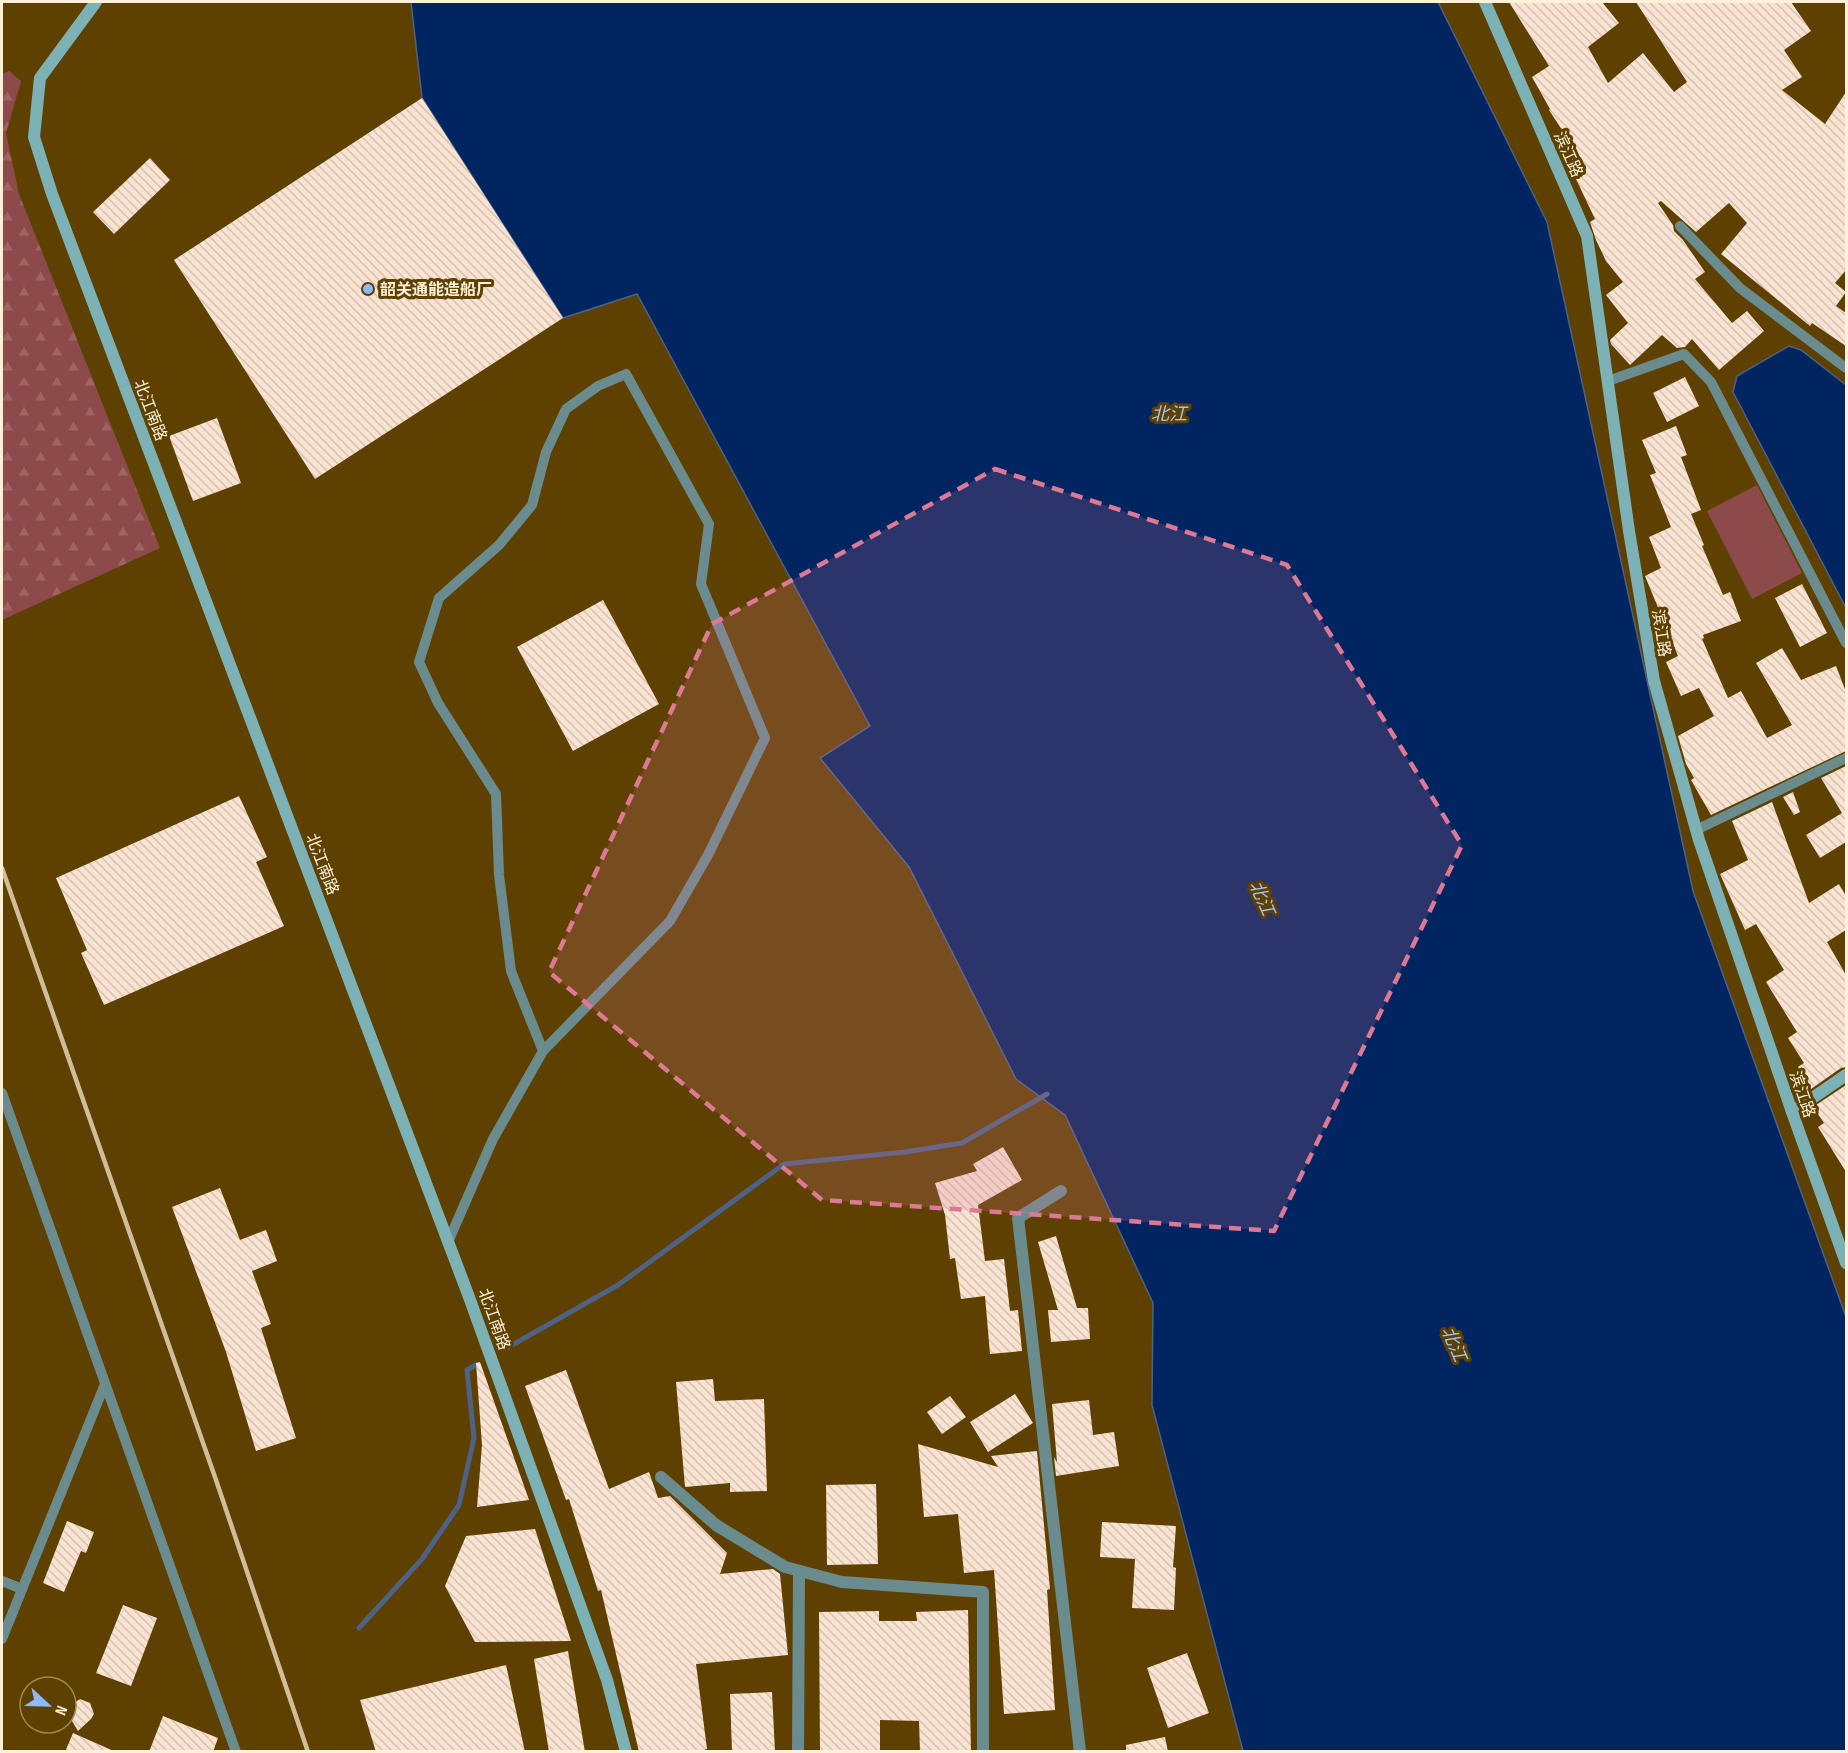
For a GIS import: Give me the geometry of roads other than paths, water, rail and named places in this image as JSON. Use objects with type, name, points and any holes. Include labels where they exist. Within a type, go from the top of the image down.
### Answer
[{"type":"street","name":"北江南路","points":[[96,2],[40,78],[34,137],[52,194],[448,1242],[607,1680],[626,1752]]},
{"type":"street","name":"滨江路","points":[[1485,2],[1587,237],[1629,531],[1654,681],[1696,830],[1846,1263]]},
{"type":"street","points":[[1792,1112],[1846,1075]]},
{"type":"street","points":[[1060,1191],[1018,1218],[1080,1752]]},
{"type":"street","points":[[661,1477],[716,1525],[785,1567],[842,1582],[983,1592],[982,1752]]},
{"type":"street","points":[[798,1752],[799,1571]]},
{"type":"lane","points":[[1680,226],[1740,288],[1846,368]]},
{"type":"lane","points":[[1608,381],[1684,354],[1711,382],[1846,643]]},
{"type":"lane","points":[[448,1242],[493,1139],[543,1050],[670,921],[708,855],[765,738],[701,584],[709,524],[626,374],[598,386],[566,408],[546,452],[532,505],[499,545],[440,598],[419,662],[438,704],[496,794],[499,875],[511,971],[543,1050]]},
{"type":"lane","points":[[1696,830],[1846,758]]},
{"type":"lane","points":[[2,1093],[237,1752]]},
{"type":"lane","points":[[2,1640],[105,1384]]},
{"type":"lane","points":[[2,1581],[22,1589]]},
{"type":"water","name":"北江","points":[[411,2],[1438,2],[1547,222],[1693,891],[1846,1317],[1846,1751],[1243,1751],[1152,1405],[1153,1303],[1065,1115],[1016,1079],[909,867],[820,758],[870,726],[637,294],[563,318],[422,98]]},
{"type":"water","points":[[1789,346],[1801,350],[1846,385],[1846,608],[1733,392],[1737,376]]},
{"type":"waterway","points":[[505,1349],[618,1285],[784,1164],[905,1152],[962,1143],[1047,1094]]},
{"type":"waterway","points":[[359,1628],[422,1559],[459,1505],[474,1438],[467,1370],[476,1365]]},
{"type":"railway","points":[[2,868],[216,1480],[308,1752]]},
{"type":"place","name":"韶关通能造船厂","points":[[368,289]]}]
